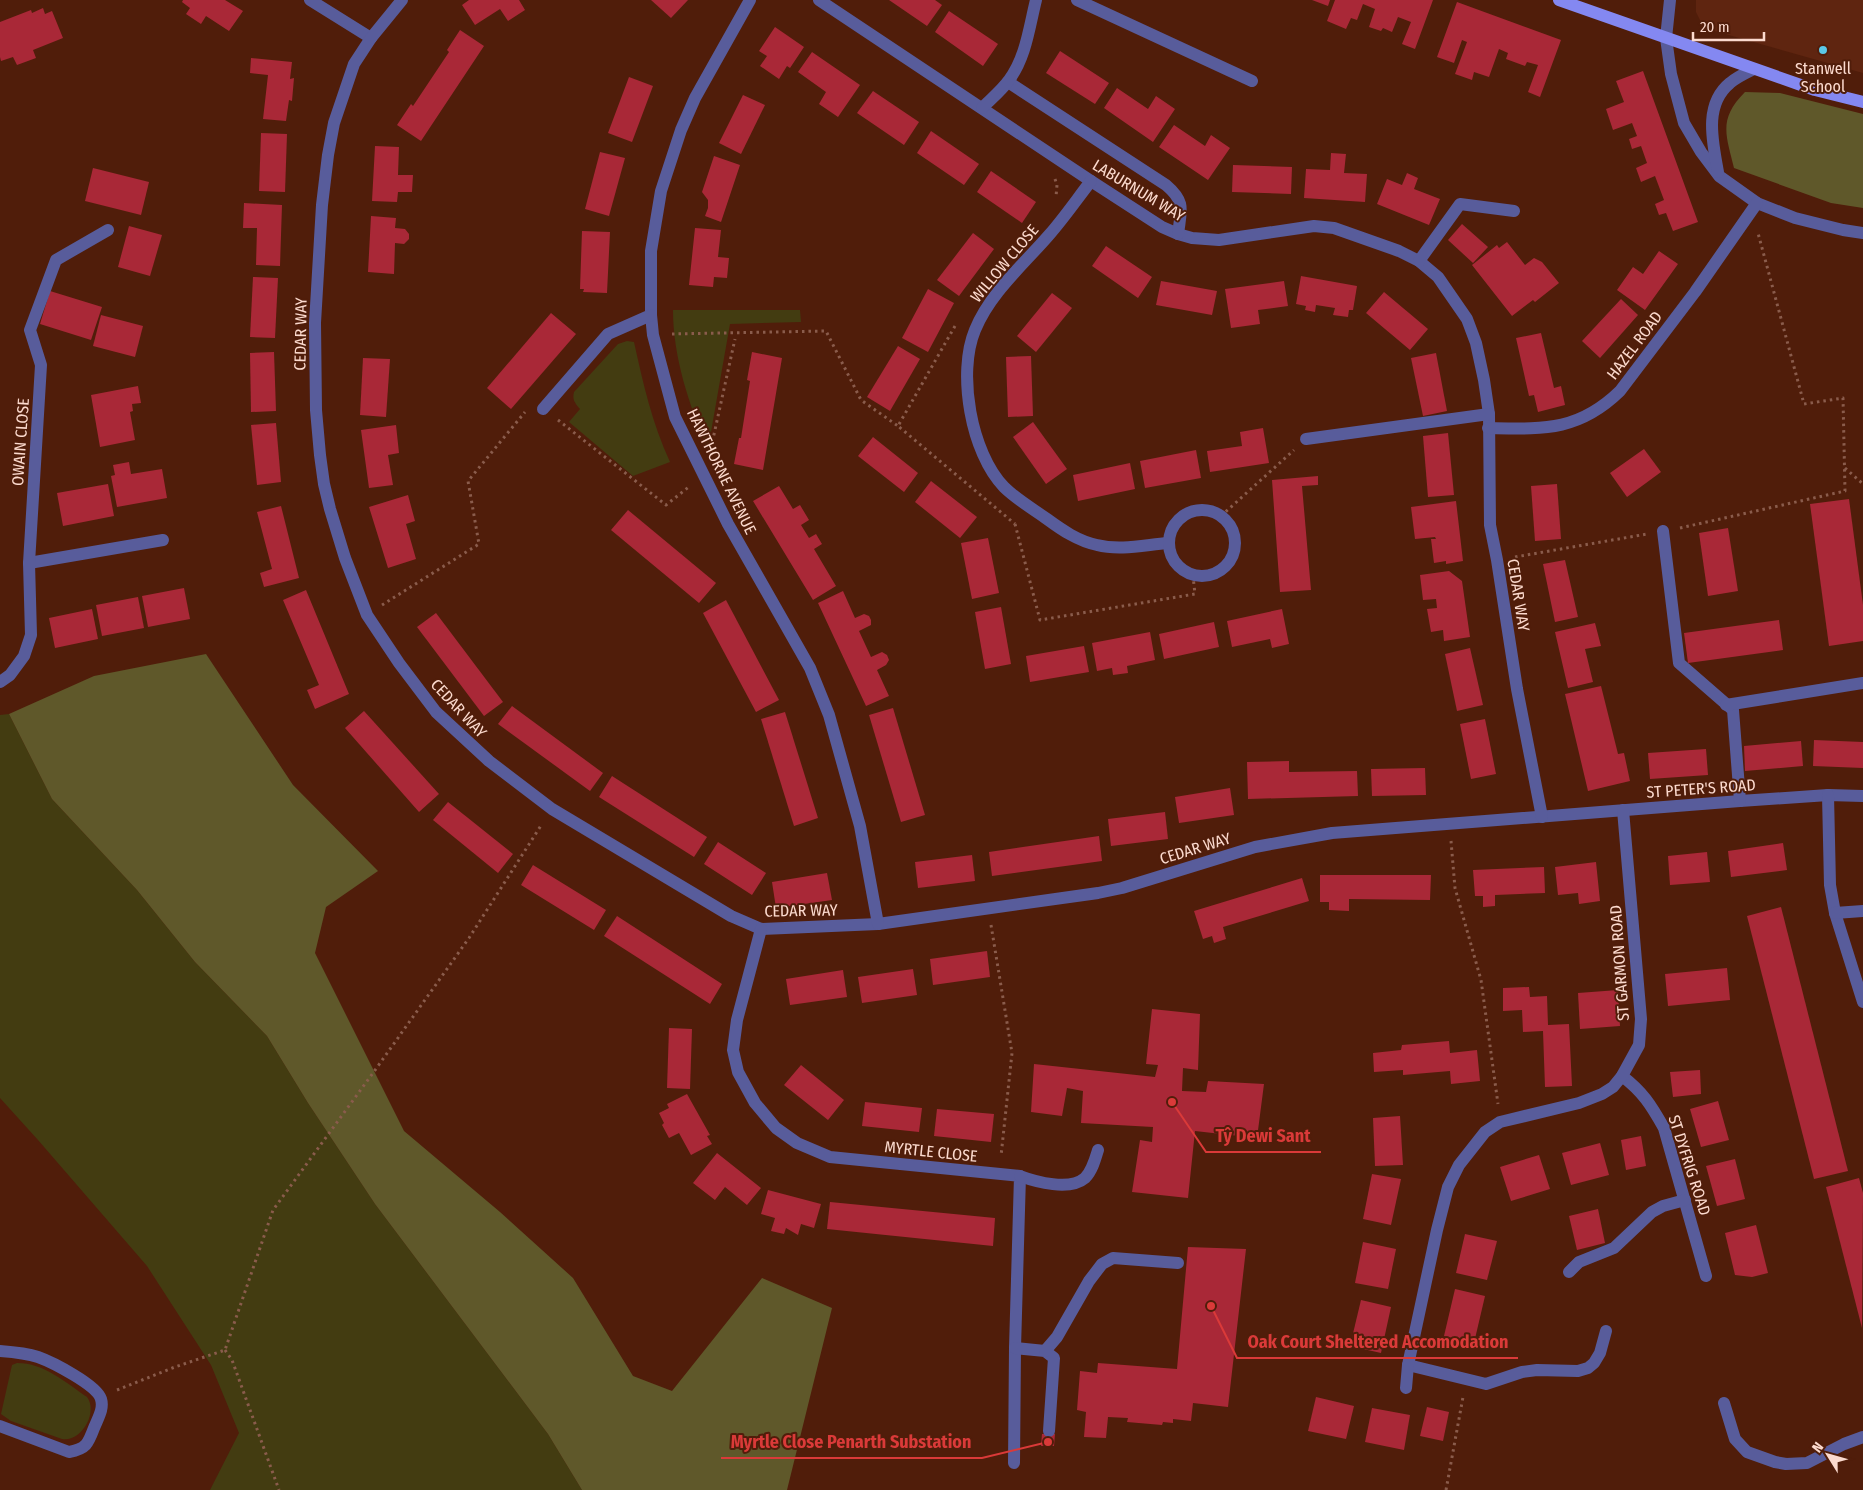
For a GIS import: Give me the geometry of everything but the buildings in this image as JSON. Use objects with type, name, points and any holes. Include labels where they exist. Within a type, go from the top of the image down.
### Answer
[{"type":"main road","points":[[1559,0],[1815,90],[1863,102]]},
{"type":"street","points":[[310,0],[371,38],[402,0]]},
{"type":"street","name":"HAWTHORNE AVENUE","points":[[750,0],[695,98],[681,130],[661,191],[651,251],[651,315],[653,335],[675,417],[728,524],[810,668],[829,715],[860,826],[878,924]]},
{"type":"street","name":"LABURNUM WAY","points":[[819,0],[1091,181],[1162,227],[1178,234],[1192,238],[1220,240],[1314,226],[1334,228],[1382,243],[1419,261],[1438,276],[1467,319],[1476,343],[1489,414],[1488,428]]},
{"type":"street","points":[[982,108],[1008,82],[1018,66],[1024,50],[1036,0]]},
{"type":"street","points":[[1076,0],[1252,81]]},
{"type":"street","points":[[1670,0],[1666,38],[1671,74],[1684,123],[1701,152],[1719,176],[1755,207],[1843,230],[1863,233]]},
{"type":"street","name":"CEDAR WAY","points":[[371,38],[354,64],[334,122],[328,154],[322,205],[314,367],[316,410],[324,484],[345,558],[367,615],[399,663],[436,712],[489,762],[552,809],[699,898],[731,916],[761,929],[878,924],[1098,893],[1122,888],[1255,847],[1332,833],[1542,817],[1516,690],[1490,525],[1488,428]]},
{"type":"street","points":[[1719,176],[1711,121],[1716,101],[1729,84],[1754,69]]},
{"type":"street","points":[[1008,82],[1177,194],[1181,208],[1178,234]]},
{"type":"street","name":"WILLOW CLOSE","points":[[1091,181],[1051,233],[980,316],[969,347],[967,367],[971,415],[982,451],[1004,487],[1066,532],[1095,545],[1115,548],[1168,543]]},
{"type":"street","points":[[1419,261],[1460,204],[1514,211]]},
{"type":"street","name":"HAZEL ROAD","points":[[1488,428],[1541,429],[1587,416],[1606,405],[1620,391],[1695,292],[1755,207]]},
{"type":"street","name":"OWAIN CLOSE","points":[[0,682],[10,675],[24,656],[31,635],[29,563],[42,365],[30,330],[56,260],[108,230]]},
{"type":"street","points":[[543,409],[608,334],[651,315]]},
{"type":"street","points":[[1306,439],[1489,414]]},
{"type":"street","points":[[1191,511],[1212,511],[1221,516],[1233,532],[1235,542],[1234,552],[1229,562],[1213,575],[1193,576],[1185,572],[1173,561],[1168,543],[1172,528],[1181,516],[1191,511]]},
{"type":"street","points":[[1663,531],[1679,663],[1732,710],[1740,801]]},
{"type":"street","points":[[29,563],[163,540]]},
{"type":"street","points":[[1726,705],[1863,683]]},
{"type":"street","points":[[1828,795],[1830,884],[1835,913],[1863,1002]]},
{"type":"street","name":"ST PETER'S ROAD","points":[[1542,817],[1828,795],[1863,796]]},
{"type":"street","name":"ST GARMON ROAD","points":[[1406,1388],[1408,1365],[1435,1238],[1448,1187],[1459,1165],[1485,1132],[1500,1122],[1579,1103],[1602,1094],[1613,1087],[1622,1076],[1639,1045],[1641,1019],[1623,810]]},
{"type":"street","points":[[1835,913],[1863,911]]},
{"type":"street","name":"MYRTLE CLOSE","points":[[761,929],[736,1020],[733,1050],[738,1072],[755,1104],[776,1128],[797,1143],[830,1157],[1020,1176],[1040,1183],[1077,1182],[1084,1179],[1093,1166],[1098,1150]]},
{"type":"street","name":"ST DYFRIG ROAD","points":[[1622,1076],[1638,1089],[1652,1107],[1664,1128],[1706,1276]]},
{"type":"street","points":[[1014,1463],[1020,1176]]},
{"type":"street","points":[[1569,1272],[1579,1262],[1614,1248],[1652,1212],[1663,1206],[1685,1200]]},
{"type":"street","points":[[1045,1351],[1057,1337],[1089,1281],[1102,1264],[1113,1258],[1178,1263]]},
{"type":"street","points":[[1408,1365],[1486,1384],[1522,1372],[1537,1370],[1578,1371],[1588,1368],[1594,1363],[1600,1353],[1606,1331]]},
{"type":"street","points":[[1015,1348],[1045,1351],[1054,1358],[1048,1431]]},
{"type":"street","points":[[0,1351],[26,1354],[50,1362],[93,1389],[100,1397],[102,1408],[89,1443],[79,1450],[69,1452],[0,1426]]},
{"type":"street","points":[[1724,1403],[1735,1439],[1747,1452],[1774,1462],[1786,1464],[1807,1463],[1844,1444],[1863,1437]]},
{"type":"path","points":[[1497,560],[1663,531],[1845,491],[1843,398],[1804,404],[1755,207]]},
{"type":"path","points":[[653,335],[826,330],[861,400],[898,426]]},
{"type":"path","points":[[367,615],[479,544],[468,481],[534,402],[666,505],[681,492],[705,477],[735,339]]},
{"type":"path","points":[[1221,516],[1306,439]]},
{"type":"path","points":[[1844,467],[1863,484]]},
{"type":"path","points":[[1020,499],[1015,524],[1040,620],[1195,594],[1193,576]]},
{"type":"path","points":[[225,1350],[273,1210],[469,938],[552,809]]},
{"type":"path","points":[[1450,825],[1455,888],[1481,980],[1500,1122]]},
{"type":"path","points":[[988,907],[1012,1053],[1000,1175]]},
{"type":"path","points":[[100,1397],[175,1367],[225,1350]]},
{"type":"path","points":[[225,1350],[232,1360],[279,1490]]},
{"type":"path","points":[[1446,1490],[1467,1379]]},
{"type":"shaded area","name":"Stanwell School","points":[[1696,0],[1863,0],[1863,73],[1704,28],[1696,12]]},
{"type":"shaded area","points":[[1745,92],[1780,93],[1863,114],[1863,208],[1831,203],[1734,168],[1726,128],[1731,111]]},
{"type":"shaded area","points":[[673,310],[800,310],[801,322],[730,324],[708,449],[683,381],[676,345]]},
{"type":"shaded area","points":[[627,341],[634,342],[653,418],[670,462],[633,476],[569,422],[580,409],[574,401],[574,392],[618,344]]},
{"type":"shaded area","points":[[206,654],[293,785],[378,871],[326,907],[315,953],[404,1131],[500,1212],[573,1278],[633,1376],[672,1391],[762,1278],[832,1308],[787,1490],[582,1490],[548,1434],[375,1204],[308,1103],[267,1036],[195,962],[137,890],[52,799],[9,714],[94,676]]},
{"type":"shaded area","points":[[9,714],[52,799],[137,890],[195,962],[267,1036],[308,1103],[375,1204],[548,1434],[582,1490],[210,1490],[239,1433],[211,1365],[147,1266],[0,1098],[0,715]]},
{"type":"shaded area","points":[[17,1363],[36,1366],[45,1370],[87,1397],[91,1410],[82,1431],[70,1439],[62,1439],[11,1421],[1,1414],[12,1365]]},
{"type":"place","name":"Stanwell School","points":[[1823,50]]},
{"type":"place","name":"Tŷ Dewi Sant","points":[[1172,1102]]},
{"type":"place","name":"Oak Court Sheltered Accomodation","points":[[1211,1306]]},
{"type":"place","name":"Myrtle Close Penarth Substation","points":[[1048,1442]]}]
